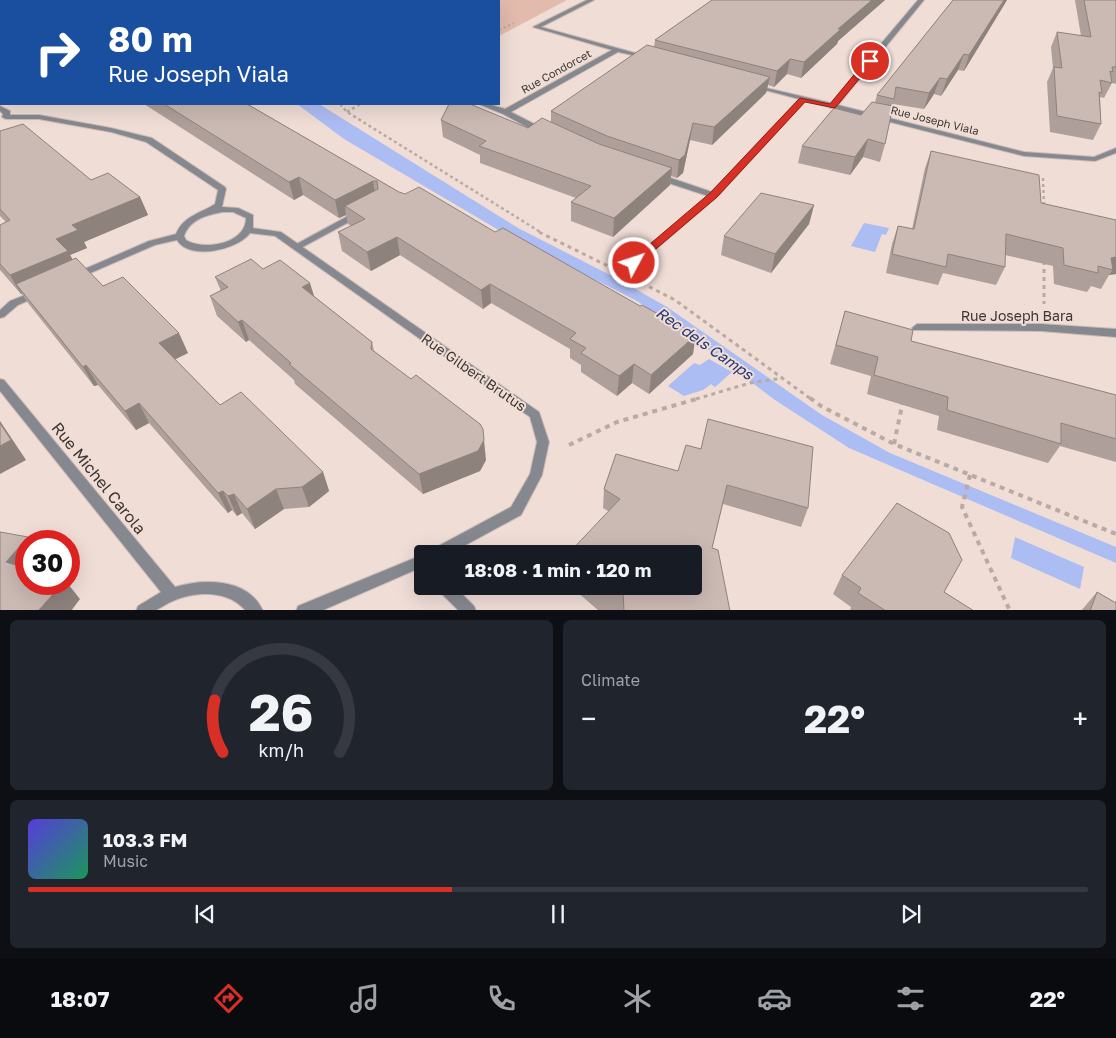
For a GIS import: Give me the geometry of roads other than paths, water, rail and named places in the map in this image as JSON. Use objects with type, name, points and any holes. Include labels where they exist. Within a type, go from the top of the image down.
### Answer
[{"type":"street","name":"Rue Condorcet","points":[[591,0],[536,27],[654,60]]},
{"type":"street","points":[[832,107],[921,0]]},
{"type":"street","name":"Rue Condorcet","points":[[506,112],[616,50]]},
{"type":"street","name":"Rue Joseph Viala","points":[[748,84],[832,107],[1024,154],[1095,159],[1116,150]]},
{"type":"street","points":[[634,263],[714,195],[803,99]]},
{"type":"street","points":[[486,105],[506,112],[548,135]]},
{"type":"street","points":[[0,108],[7,113],[3,120]]},
{"type":"street","points":[[3,120],[39,116],[149,140],[222,190],[219,205],[188,222],[182,229],[180,236],[185,244],[211,248],[227,245],[241,238],[250,230],[252,223],[250,217],[244,212],[235,210],[210,211]]},
{"type":"street","points":[[651,174],[714,195]]},
{"type":"street","points":[[296,247],[369,208]]},
{"type":"street","name":"Rue Gilbert Brutus","points":[[250,230],[278,234],[535,415],[543,442],[536,475],[516,511],[453,545]]},
{"type":"street","points":[[66,280],[152,243],[180,236]]},
{"type":"street","points":[[0,315],[14,303],[48,288]]},
{"type":"street","name":"Rue Joseph Bara","points":[[917,328],[1086,329],[1116,334]]},
{"type":"street","name":"Rue Michel Carola","points":[[0,383],[172,594]]},
{"type":"street","points":[[303,610],[414,566]]},
{"type":"street","points":[[143,610],[172,594],[198,587],[220,588],[240,595],[256,610]]},
{"type":"street","points":[[454,595],[470,610]]},
{"type":"water","name":"Rec dels Camps","points":[[298,105],[321,105],[518,228],[618,279],[667,307],[822,415],[890,453],[1116,547],[1116,563],[849,448],[775,400],[686,333],[637,301],[502,232],[344,139]]},
{"type":"water","points":[[864,223],[889,228],[886,235],[882,234],[875,252],[851,246]]},
{"type":"water","points":[[709,359],[732,372],[715,387],[711,384],[703,390],[684,396],[668,386],[694,363],[700,365]]},
{"type":"water","points":[[1015,537],[1084,567],[1080,589],[1011,558]]}]
